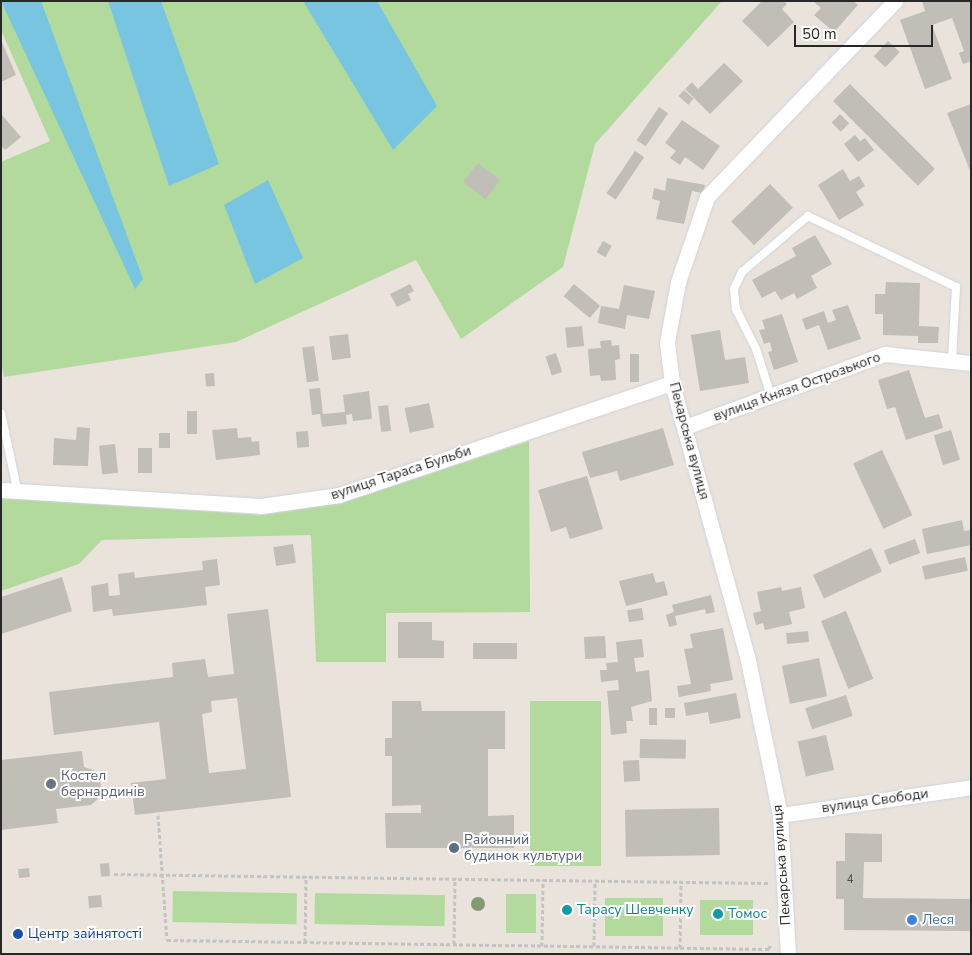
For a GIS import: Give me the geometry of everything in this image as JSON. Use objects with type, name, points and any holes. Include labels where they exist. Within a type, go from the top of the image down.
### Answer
[{"type":"street","name":"Пекарська вулиця","points":[[788,954],[780,815],[747,656],[672,384],[667,342],[678,282],[708,197],[895,1]]},
{"type":"street","name":"вулиця Князя Острозького","points":[[685,427],[885,354],[971,363]]},
{"type":"street","name":"вулиця Тараса Бульби","points":[[1,490],[17,488],[261,506],[339,495],[672,384]]},
{"type":"street","name":"вулиця Свободи","points":[[780,815],[971,787]]},
{"type":"lane","points":[[771,396],[756,349],[736,309],[734,289],[742,272],[808,216],[956,287],[952,361]]},
{"type":"lane","points":[[1,412],[17,488]]},
{"type":"path","points":[[158,815],[164,874],[167,940],[770,949],[770,940]]},
{"type":"path","points":[[114,874],[770,883],[770,892]]},
{"type":"path","points":[[306,876],[306,942]]},
{"type":"path","points":[[454,944],[455,878]]},
{"type":"path","points":[[542,946],[543,880]]},
{"type":"path","points":[[594,946],[595,880]]},
{"type":"path","points":[[680,948],[681,881]]},
{"type":"green space","points":[[1,1],[722,1],[595,144],[563,267],[461,339],[416,260],[236,342],[4,377],[1,362],[1,162],[50,141],[1,30]]},
{"type":"green space","points":[[529,441],[530,612],[386,613],[386,662],[316,662],[311,535],[102,540],[79,564],[1,591],[1,498],[262,515],[341,503]]},
{"type":"green space","points":[[530,701],[601,701],[601,866],[530,866]]},
{"type":"green space","points":[[173,891],[297,893],[296,924],[172,922]]},
{"type":"green space","points":[[315,893],[445,895],[444,926],[314,924]]},
{"type":"green space","points":[[506,894],[536,894],[536,933],[506,933]]},
{"type":"green space","points":[[605,898],[663,898],[663,936],[605,936]]},
{"type":"green space","points":[[700,900],[753,900],[753,935],[700,935]]},
{"type":"water","points":[[1,1],[41,1],[143,279],[135,289]]},
{"type":"water","points":[[108,1],[161,1],[219,164],[169,186]]},
{"type":"water","points":[[303,1],[377,1],[437,106],[393,150]]},
{"type":"water","points":[[268,180],[303,258],[255,284],[224,205]]},
{"type":"building","points":[[762,1],[784,1],[787,4],[782,9],[794,22],[768,47],[742,21]]},
{"type":"building","points":[[813,1],[853,1],[858,5],[834,32],[814,15],[821,8]]},
{"type":"building","points":[[922,1],[971,1],[971,61],[963,64],[959,53],[964,51],[952,18],[932,25],[952,79],[925,89],[900,20],[925,11]]},
{"type":"building","points":[[1,40],[16,75],[1,82]]},
{"type":"building","points":[[888,41],[900,52],[885,67],[874,56]]},
{"type":"building","points":[[724,63],[743,81],[710,114],[685,89],[692,82],[698,89]]},
{"type":"building","points":[[850,84],[935,169],[918,186],[833,101]]},
{"type":"building","points":[[684,90],[694,99],[688,105],[679,96]]},
{"type":"building","points":[[971,104],[971,173],[947,113]]},
{"type":"building","points":[[659,107],[668,113],[646,146],[637,140]]},
{"type":"building","points":[[1,114],[21,137],[5,150],[1,146]]},
{"type":"building","points":[[840,114],[849,123],[841,132],[832,122]]},
{"type":"building","points":[[682,120],[720,146],[703,170],[685,157],[680,165],[670,158],[676,151],[665,143]]},
{"type":"building","points":[[855,135],[860,141],[865,138],[874,150],[858,162],[844,144]]},
{"type":"building","points":[[635,151],[644,157],[616,199],[606,193]]},
{"type":"building","points":[[478,163],[500,180],[485,199],[463,182]]},
{"type":"building","points":[[843,169],[850,181],[859,176],[865,186],[856,192],[864,205],[839,220],[818,185]]},
{"type":"building","points":[[667,178],[705,185],[703,193],[692,191],[684,224],[656,219],[660,201],[652,199],[654,188],[665,191]]},
{"type":"building","points":[[770,184],[793,208],[754,245],[731,222]]},
{"type":"building","points":[[815,235],[832,264],[811,276],[817,288],[797,299],[794,293],[781,300],[775,291],[762,298],[752,280],[796,256],[792,248]]},
{"type":"building","points":[[603,241],[612,246],[605,257],[597,252]]},
{"type":"building","points":[[886,282],[920,283],[919,326],[939,327],[938,343],[918,343],[918,336],[883,335],[883,314],[875,314],[875,294],[885,294]]},
{"type":"building","points":[[410,284],[414,291],[408,294],[411,300],[397,307],[390,294]]},
{"type":"building","points":[[574,284],[600,306],[590,318],[564,296]]},
{"type":"building","points":[[624,285],[655,291],[649,319],[627,315],[625,329],[598,323],[601,306],[619,309]]},
{"type":"building","points":[[848,305],[861,339],[828,350],[819,325],[806,330],[802,319],[824,311],[828,323],[836,320],[832,310]]},
{"type":"building","points":[[782,314],[798,362],[774,370],[768,352],[772,351],[770,342],[764,344],[759,330],[765,329],[762,320]]},
{"type":"building","points":[[582,326],[584,346],[567,348],[565,328]]},
{"type":"building","points":[[720,330],[725,360],[745,357],[749,383],[700,391],[691,335]]},
{"type":"building","points":[[348,334],[351,358],[332,360],[329,336]]},
{"type":"building","points":[[611,340],[612,346],[619,345],[620,359],[615,360],[616,380],[601,381],[600,375],[590,376],[588,349],[601,348],[600,341]]},
{"type":"building","points":[[314,346],[319,381],[307,382],[302,348]]},
{"type":"building","points":[[556,353],[562,372],[552,375],[546,356]]},
{"type":"building","points":[[630,354],[639,354],[639,382],[630,382]]},
{"type":"building","points":[[909,370],[925,418],[939,414],[943,428],[906,440],[895,407],[887,409],[878,380]]},
{"type":"building","points":[[214,373],[215,386],[206,387],[205,374]]},
{"type":"building","points":[[320,388],[323,414],[345,412],[343,395],[369,391],[372,419],[353,421],[352,414],[346,415],[347,424],[322,427],[320,414],[312,415],[309,389]]},
{"type":"building","points":[[429,403],[434,427],[410,433],[405,408]]},
{"type":"building","points":[[388,405],[391,431],[381,432],[378,406]]},
{"type":"building","points":[[187,411],[197,411],[197,434],[187,434]]},
{"type":"building","points":[[77,427],[90,428],[88,466],[53,465],[54,438],[76,440]]},
{"type":"building","points":[[237,428],[238,438],[251,437],[252,442],[259,441],[260,455],[216,460],[212,430]]},
{"type":"building","points":[[663,428],[674,465],[620,481],[617,471],[590,478],[582,452]]},
{"type":"building","points":[[951,430],[960,460],[943,465],[934,435]]},
{"type":"building","points":[[308,431],[309,447],[297,448],[296,432]]},
{"type":"building","points":[[159,433],[170,433],[170,448],[159,448]]},
{"type":"building","points":[[115,444],[118,473],[102,475],[99,446]]},
{"type":"building","points":[[138,448],[152,448],[152,473],[138,473]]},
{"type":"building","points":[[882,450],[912,515],[883,529],[853,464]]},
{"type":"building","points":[[587,476],[603,529],[570,539],[566,527],[551,532],[538,490]]},
{"type":"building","points":[[962,520],[964,531],[971,530],[971,545],[927,554],[922,529]]},
{"type":"building","points":[[915,539],[920,553],[889,564],[884,550]]},
{"type":"building","points":[[293,544],[296,563],[276,566],[273,547]]},
{"type":"building","points":[[871,548],[882,572],[824,599],[813,575]]},
{"type":"building","points":[[965,557],[968,571],[925,580],[922,566]]},
{"type":"building","points":[[217,559],[220,585],[205,587],[207,605],[113,616],[112,609],[93,612],[91,586],[108,583],[109,596],[120,595],[118,574],[134,572],[135,578],[203,570],[202,561]]},
{"type":"building","points":[[653,573],[656,583],[664,581],[668,595],[626,606],[619,581]]},
{"type":"building","points":[[62,577],[72,611],[1,634],[1,597]]},
{"type":"building","points":[[781,587],[782,591],[801,587],[805,608],[789,612],[792,624],[765,630],[763,623],[756,625],[753,613],[761,611],[757,592]]},
{"type":"building","points":[[711,595],[715,612],[706,614],[705,609],[675,616],[677,625],[669,627],[666,615],[674,612],[672,605]]},
{"type":"building","points":[[642,608],[644,620],[629,622],[627,610]]},
{"type":"building","points":[[268,609],[291,797],[135,815],[131,783],[166,779],[159,722],[54,735],[49,692],[173,677],[172,663],[205,659],[208,677],[234,674],[227,614]],"holes":[[[237,698],[246,769],[209,773],[202,714],[212,712],[211,701]]]},
{"type":"building","points":[[846,611],[873,679],[848,689],[821,621]]},
{"type":"building","points":[[398,622],[432,622],[432,640],[444,641],[444,658],[398,658]]},
{"type":"building","points":[[723,628],[733,680],[710,684],[711,691],[679,697],[677,686],[691,684],[684,649],[693,648],[690,634]]},
{"type":"building","points":[[808,631],[809,642],[787,644],[786,633]]},
{"type":"building","points":[[605,636],[606,658],[585,659],[584,637]]},
{"type":"building","points":[[642,639],[644,657],[634,658],[636,672],[649,670],[652,701],[631,707],[633,721],[626,721],[627,733],[611,735],[607,691],[619,690],[618,680],[601,682],[600,670],[607,670],[606,663],[618,662],[616,642]]},
{"type":"building","points":[[473,643],[517,643],[517,659],[473,659]]},
{"type":"building","points":[[819,658],[827,696],[790,704],[782,666]]},
{"type":"building","points":[[736,693],[741,718],[710,724],[708,712],[686,716],[684,703]]},
{"type":"building","points":[[846,695],[853,716],[812,729],[805,708]]},
{"type":"building","points":[[392,701],[421,701],[422,711],[505,711],[505,749],[488,749],[488,816],[514,815],[514,848],[386,848],[385,813],[421,813],[421,805],[392,806],[392,756],[385,756],[385,738],[392,738]]},
{"type":"building","points":[[649,708],[657,708],[657,725],[649,725]]},
{"type":"building","points":[[665,708],[675,708],[675,718],[665,718]]},
{"type":"building","points":[[826,735],[834,770],[806,777],[798,742]]},
{"type":"building","points":[[640,739],[686,740],[686,759],[640,758]]},
{"type":"building","name":"Костел бернардинів","points":[[82,751],[84,767],[99,772],[102,795],[91,805],[56,809],[58,823],[1,830],[1,760]]},
{"type":"building","points":[[639,760],[640,781],[624,782],[623,761]]},
{"type":"building","points":[[719,808],[720,855],[626,857],[625,810]]},
{"type":"building","points":[[845,833],[882,834],[882,862],[864,862],[863,898],[971,899],[971,931],[844,930],[844,899],[836,899],[836,861],[845,861]]},
{"type":"building","points":[[109,863],[110,876],[101,877],[100,864]]},
{"type":"building","points":[[29,868],[30,877],[19,878],[18,869]]},
{"type":"building","points":[[101,895],[102,907],[89,908],[88,896]]},
{"type":"place","name":"Костел бернардинів","points":[[51,784]]},
{"type":"place","name":"Районний будинок культури","points":[[454,848]]},
{"type":"place","name":"Тарасу Шевченку","points":[[567,910]]},
{"type":"place","name":"Томос","points":[[718,914]]},
{"type":"place","name":"Леся","points":[[912,920]]},
{"type":"place","name":"Центр зайнятості","points":[[18,934]]}]
